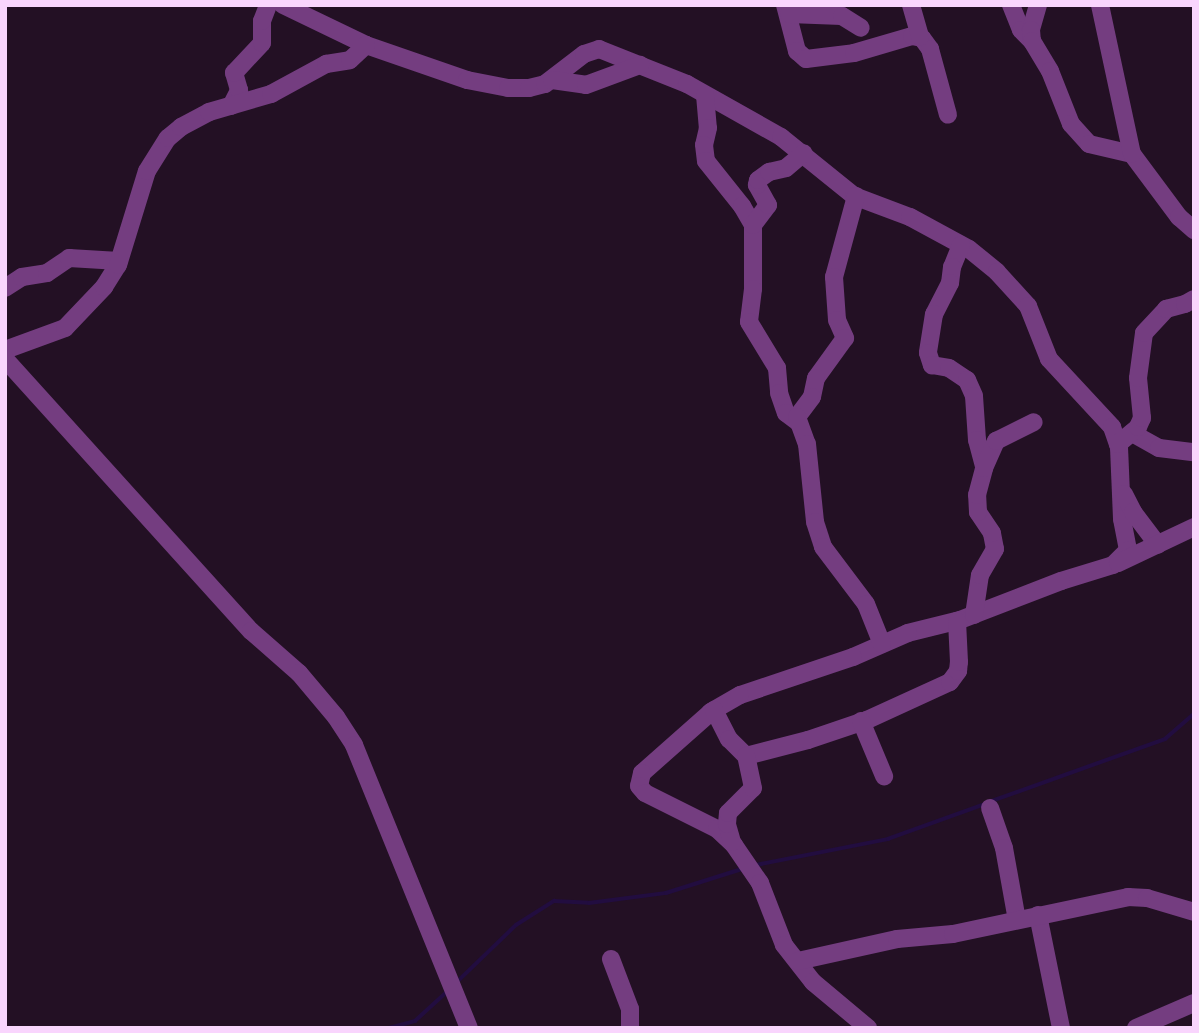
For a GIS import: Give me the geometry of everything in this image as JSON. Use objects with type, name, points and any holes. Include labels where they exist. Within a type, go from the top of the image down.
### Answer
[{"type":"street","points":[[231,106],[239,90],[234,78],[235,70],[262,43],[262,20],[268,5]]},
{"type":"street","points":[[283,5],[366,46],[442,72],[508,88],[529,88],[552,80],[584,54],[599,49],[677,79],[804,153],[835,182],[856,196],[910,218],[961,245],[997,272],[1016,291],[1028,306],[1049,359],[1112,427],[1118,444],[1128,550],[1113,565]]},
{"type":"street","points":[[912,5],[920,37],[930,49],[948,115]]},
{"type":"street","points":[[1011,5],[1021,30],[1032,41],[1051,71],[1071,124],[1083,139],[1097,146],[1112,147],[1132,155]]},
{"type":"street","points":[[1032,41],[1031,30],[1038,5]]},
{"type":"street","points":[[1100,5],[1132,155],[1179,217],[1194,230]]},
{"type":"street","points":[[861,28],[842,16],[787,10],[797,51],[806,59],[854,53],[912,36],[920,37]]},
{"type":"street","points":[[5,350],[65,328],[90,303],[119,261],[142,184],[153,160],[168,138],[209,112],[271,94],[326,64],[350,60],[366,46]]},
{"type":"street","points":[[552,80],[586,85],[640,65]]},
{"type":"street","points":[[705,95],[708,128],[704,145],[706,161],[742,206],[753,226],[753,289],[749,323],[777,368],[779,393],[786,413],[798,422]]},
{"type":"street","points":[[753,226],[768,205],[757,185],[758,180],[769,172],[786,168],[804,153]]},
{"type":"street","points":[[856,196],[834,277],[837,320],[845,338],[816,378],[812,397],[799,412],[798,422],[807,444],[815,522],[823,547],[866,604],[882,644]]},
{"type":"street","points":[[961,245],[947,290],[934,314],[928,353],[933,365],[949,368],[967,380],[974,396],[976,440],[984,466]]},
{"type":"street","points":[[5,288],[22,277],[47,273],[69,258],[119,261]]},
{"type":"street","points":[[1118,444],[1132,433],[1142,418],[1144,408],[1139,378],[1144,332],[1166,309],[1194,299]]},
{"type":"street","points":[[5,359],[251,631],[299,673],[336,717],[354,745],[469,1028]]},
{"type":"street","points":[[746,756],[808,740],[861,722],[950,681],[958,671],[966,618],[980,575],[995,549],[992,533],[978,512],[977,495],[984,466],[996,441],[1034,422]]},
{"type":"street","points":[[1132,433],[1159,448],[1194,452]]},
{"type":"street","points":[[1122,492],[1129,498],[1133,512],[1158,545]]},
{"type":"street","points":[[868,1028],[813,982],[778,933],[760,883],[734,845],[717,829],[645,793],[639,786],[642,773],[653,760],[714,710],[740,695],[908,633],[966,618],[1113,565],[1194,527]]},
{"type":"street","points":[[714,710],[729,739],[746,756],[753,788],[727,813],[727,824],[734,845]]},
{"type":"street","points":[[861,722],[884,776]]},
{"type":"street","points":[[990,808],[1004,848],[1017,920]]},
{"type":"street","points":[[798,961],[897,939],[953,934],[1128,897],[1147,898],[1194,912]]},
{"type":"street","points":[[1038,915],[1061,1028]]},
{"type":"street","points":[[611,959],[631,1009],[630,1028]]},
{"type":"street","points":[[1136,1028],[1194,1003]]},
{"type":"waterway","points":[[992,801],[1165,739],[1194,714]]},
{"type":"waterway","points":[[756,865],[888,839],[985,804]]},
{"type":"waterway","points":[[456,983],[516,925],[554,901],[589,903],[666,893],[742,869]]},
{"type":"waterway","points":[[389,1028],[415,1021],[448,991]]}]
